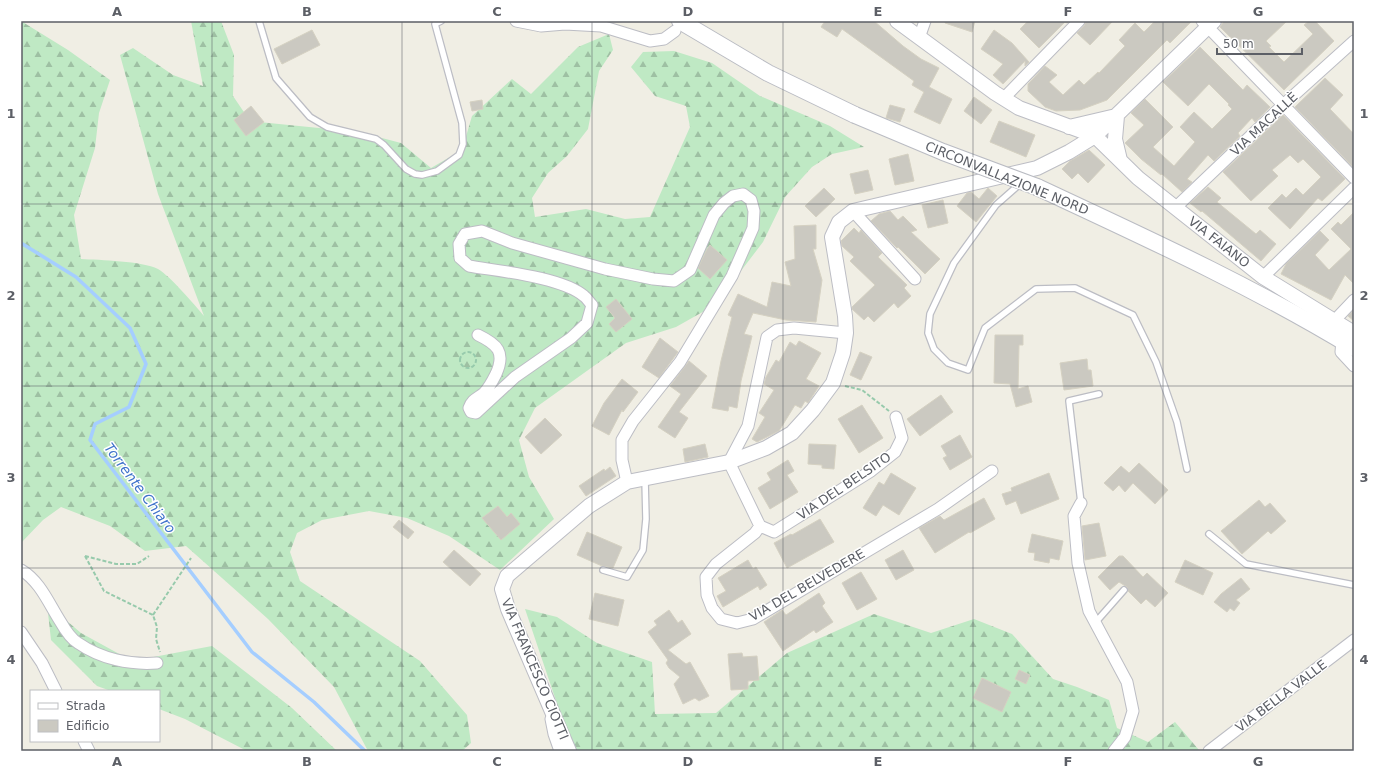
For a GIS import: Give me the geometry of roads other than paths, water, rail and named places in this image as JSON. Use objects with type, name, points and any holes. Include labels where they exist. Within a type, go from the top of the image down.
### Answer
[{"type":"main road","name":"CIRCONVALLAZIONE NORD","points":[[677,26],[813,96],[943,152],[1037,187],[1168,248],[1350,340]]},
{"type":"street","points":[[516,21],[541,26],[565,24],[601,26],[650,41],[664,39],[677,26]]},
{"type":"street","points":[[897,21],[1003,99],[1034,115],[1095,136]]},
{"type":"street","points":[[919,38],[925,21]]},
{"type":"street","points":[[1003,99],[1079,21]]},
{"type":"street","points":[[1208,23],[1283,105],[1354,178]]},
{"type":"street","name":"VIA FRANCESCO CIOTTI","points":[[569,751],[518,634],[502,589],[507,576],[589,506],[628,482],[729,462],[766,448],[792,433],[813,410],[834,383],[843,352],[846,333],[843,299],[836,268],[832,237],[839,222],[853,211],[1037,168],[1095,136],[1117,116],[1208,23]]},
{"type":"street","name":"VIA MACALLÈ","points":[[1175,208],[1283,105],[1354,41]]},
{"type":"street","points":[[1068,127],[1117,116],[1115,139],[1120,160]]},
{"type":"street","name":"VIA FAIANO","points":[[1095,136],[1138,178],[1175,208],[1263,277],[1334,321],[1350,340]]},
{"type":"street","points":[[1263,277],[1354,188]]},
{"type":"street","points":[[478,335],[497,347],[501,362],[484,394],[471,403],[469,408],[471,412],[476,413],[515,377],[571,338],[587,323],[592,305],[585,296],[573,289],[550,281],[469,266],[460,258],[459,244],[465,234],[482,231],[512,243],[605,269],[674,282],[690,270],[714,215],[724,203],[733,196],[743,194],[751,200],[754,212],[752,228],[732,276],[680,362],[633,421],[622,440],[622,460],[628,482]]},
{"type":"street","points":[[853,211],[915,279]]},
{"type":"street","points":[[1334,321],[1354,300]]},
{"type":"street","points":[[760,526],[729,462],[748,426],[768,337],[777,330],[794,328],[846,333]]},
{"type":"street","points":[[1350,340],[1342,352],[1354,366]]},
{"type":"street","name":"VIA DEL BELSITO","points":[[760,526],[774,532],[871,471],[895,452],[902,438],[896,417]]},
{"type":"street","name":"VIA DEL BELVEDERE","points":[[760,526],[755,533],[716,564],[706,578],[707,595],[712,608],[721,619],[737,623],[753,619],[938,509],[992,471]]},
{"type":"street","points":[[1081,503],[1074,516],[1078,563],[1089,611],[1127,682],[1134,711],[1125,737],[1114,751]]},
{"type":"street","points":[[21,570],[26,573],[45,596],[60,622],[77,643],[102,655],[127,663],[158,663]]},
{"type":"street","points":[[21,632],[42,663],[56,690]]},
{"type":"street","name":"VIA BELLA VALLE","points":[[1209,751],[1354,640]]},
{"type":"street","points":[[548,701],[554,734],[560,751]]},
{"type":"street","points":[[85,742],[90,751]]},
{"type":"lane","points":[[259,21],[276,78],[310,117],[327,127],[376,139],[384,145],[406,169],[415,174],[422,175],[437,171],[448,163],[458,155],[463,144],[462,123],[435,24],[441,21]]},
{"type":"lane","points":[[1037,168],[996,205],[954,263],[930,314],[928,333],[934,349],[948,363],[968,370],[985,328],[1036,289],[1075,288],[1133,315],[1156,362],[1177,422],[1187,469]]},
{"type":"lane","points":[[1081,503],[1069,401],[1099,394]]},
{"type":"lane","points":[[603,570],[627,577],[643,550],[646,519],[645,479]]},
{"type":"lane","points":[[1209,534],[1246,564],[1354,585]]},
{"type":"lane","points":[[1095,623],[1124,590]]},
{"type":"waterway","name":"Torrente Chiaro","points":[[21,243],[76,277],[130,328],[146,364],[129,407],[95,424],[90,440],[252,652],[314,702],[365,751]]}]
